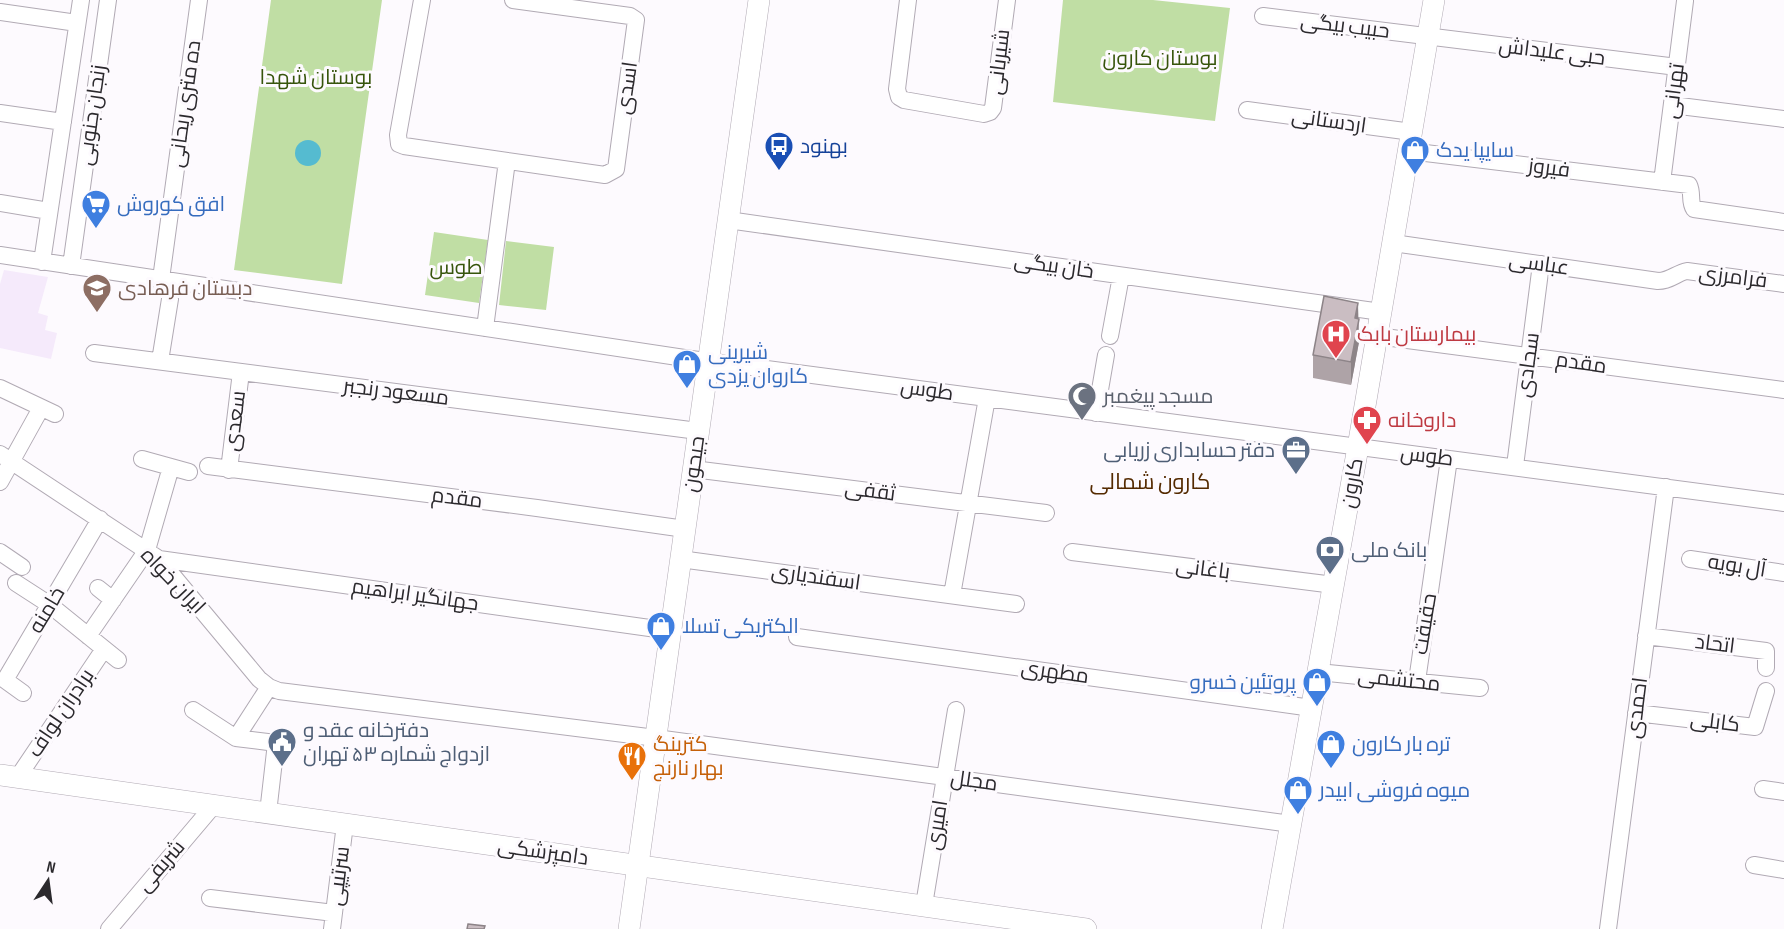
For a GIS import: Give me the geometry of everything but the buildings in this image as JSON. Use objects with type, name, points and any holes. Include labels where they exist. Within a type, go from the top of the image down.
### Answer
[{"type":"main road","name":"جیحون","points":[[630,929],[759,0]]},
{"type":"main road","name":"کارون","points":[[1272,929],[1334,585],[1434,0]]},
{"type":"main road","name":"دامپزشکی","points":[[9,776],[1086,929]]},
{"type":"street","name":"زنجان جنوبی","points":[[42,261],[81,0]]},
{"type":"street","name":"زنجان جنوبی","points":[[71,266],[108,0]]},
{"type":"street","name":"ده متری ریحانی","points":[[161,279],[199,0]]},
{"type":"street","name":"اسدی","points":[[422,0],[398,135],[399,144],[605,175],[616,169],[636,20],[630,16],[513,0]]},
{"type":"street","name":"شیربانی","points":[[908,0],[897,89],[899,97],[904,100],[984,114],[993,108],[1007,0]]},
{"type":"street","name":"تهرانی","points":[[1662,182],[1685,1]]},
{"type":"street","points":[[0,12],[77,23]]},
{"type":"street","name":"حبیب بیگی","points":[[1263,16],[1428,37]]},
{"type":"street","name":"حبی علیداش","points":[[1428,37],[1677,67]]},
{"type":"street","points":[[1672,105],[1784,118]]},
{"type":"street","name":"اردستانی","points":[[1247,110],[1410,142]]},
{"type":"street","points":[[0,113],[63,122]]},
{"type":"street","name":"فیروز","points":[[1410,142],[1689,185],[1691,205],[1694,209],[1784,222]]},
{"type":"street","points":[[485,328],[507,161]]},
{"type":"street","points":[[0,203],[49,211]]},
{"type":"street","name":"خان بیگی","points":[[728,220],[1381,312]]},
{"type":"street","name":"عباسی","points":[[1393,243],[1658,281],[1667,281],[1682,272]]},
{"type":"street","name":"طوس","points":[[0,255],[708,361],[1784,503]]},
{"type":"street","name":"سجادی","points":[[1515,466],[1541,264]]},
{"type":"street","name":"فرامرزی","points":[[1682,272],[1784,284]]},
{"type":"street","points":[[1110,336],[1121,276]]},
{"type":"street","points":[[160,361],[170,299]]},
{"type":"street","name":"مقدم","points":[[1377,336],[1784,390]]},
{"type":"street","name":"مسعود رنجبر","points":[[94,353],[698,431]]},
{"type":"street","points":[[1096,412],[1106,355]]},
{"type":"street","name":"سعدی","points":[[229,470],[241,372]]},
{"type":"street","points":[[0,388],[48,411],[6,458],[0,482]]},
{"type":"street","points":[[952,595],[987,398]]},
{"type":"street","name":"ایران خواه","points":[[6,458],[153,555],[259,679],[269,687]]},
{"type":"street","points":[[142,459],[189,472]]},
{"type":"street","name":"حقیقت","points":[[1417,681],[1449,459]]},
{"type":"street","name":"مقدم","points":[[208,466],[684,529]]},
{"type":"street","points":[[88,636],[113,600],[153,555],[171,467]]},
{"type":"street","name":"ثقفی","points":[[693,469],[1046,513]]},
{"type":"street","name":"احمدی","points":[[1608,929],[1666,487]]},
{"type":"street","name":"خامنه","points":[[23,693],[5,680],[100,519]]},
{"type":"street","points":[[0,552],[19,575],[50,604],[118,660]]},
{"type":"street","name":"باغانی","points":[[1072,552],[1334,585]]},
{"type":"street","name":"جهانگیر ابراهیم","points":[[153,555],[671,631]]},
{"type":"street","name":"آل بویه","points":[[1690,559],[1784,573]]},
{"type":"street","name":"اسفندیاری","points":[[680,560],[1016,604]]},
{"type":"street","points":[[98,588],[113,600]]},
{"type":"street","name":"اتحاد","points":[[1646,636],[1766,651],[1766,668]]},
{"type":"street","name":"مطهری","points":[[797,637],[1312,708]]},
{"type":"street","name":"برادران لواف","points":[[9,776],[104,649]]},
{"type":"street","name":"محتشمی","points":[[1318,672],[1480,688]]},
{"type":"street","points":[[236,738],[269,687]]},
{"type":"street","name":"مجلل","points":[[269,687],[288,693],[656,738],[1291,824]]},
{"type":"street","name":"کابلی","points":[[1636,712],[1755,727],[1766,691]]},
{"type":"street","points":[[193,710],[236,738],[276,743],[268,813]]},
{"type":"street","name":"امیری","points":[[924,905],[956,710]]},
{"type":"street","points":[[1763,789],[1784,792]]},
{"type":"street","name":"شریفی","points":[[109,929],[214,805]]},
{"type":"street","name":"سرتیپی","points":[[333,921],[345,824]]},
{"type":"street","points":[[1754,865],[1784,870]]},
{"type":"street","points":[[210,898],[333,921]]},
{"type":"shaded area","points":[[4,270],[48,277],[38,313],[48,316],[45,330],[57,333],[51,359],[0,348],[0,284]]},
{"type":"green space","name":"بوستان شهدا","points":[[271,0],[382,0],[342,284],[234,270]]},
{"type":"green space","name":"بوستان کارون","points":[[1063,0],[1153,0],[1230,8],[1215,121],[1053,102]]},
{"type":"green space","name":"طوس","points":[[434,232],[488,240],[479,303],[425,295]]},
{"type":"green space","name":"طوس","points":[[506,241],[554,247],[546,310],[499,305]]},
{"type":"water","points":[[308,140],[317,144],[321,153],[317,162],[308,166],[299,162],[295,153],[299,144]]},
{"type":"place","name":"بهنود","points":[[779,172]]},
{"type":"place","name":"سایپا یدک","points":[[1415,176]]},
{"type":"place","name":"افق کوروش","points":[[96,230]]},
{"type":"place","name":"دبستان فرهادی","points":[[97,314]]},
{"type":"place","name":"بیمارستان بابک","points":[[1336,360]]},
{"type":"place","name":"شیرینی کاروان یزدی","points":[[687,390]]},
{"type":"place","name":"مسجد پیغمبر","points":[[1082,422]]},
{"type":"place","name":"داروخانه","points":[[1367,446]]},
{"type":"place","name":"دفتر حسابداری زریابی","points":[[1296,476]]},
{"type":"place","name":"بانک ملی","points":[[1330,576]]},
{"type":"place","name":"الکتریکی تسلا","points":[[661,652]]},
{"type":"place","name":"پروتئین خسرو","points":[[1317,708]]},
{"type":"place","name":"دفترخانه عقد و ازدواج شماره ۵۳ تهران","points":[[282,768]]},
{"type":"place","name":"تره بار کارون","points":[[1331,770]]},
{"type":"place","name":"کترینگ بهار نارنج","points":[[632,782]]},
{"type":"place","name":"میوه فروشی ابیدر","points":[[1298,816]]},
{"type":"district","name":"کارون شمالی","points":[[1150,482]]}]
